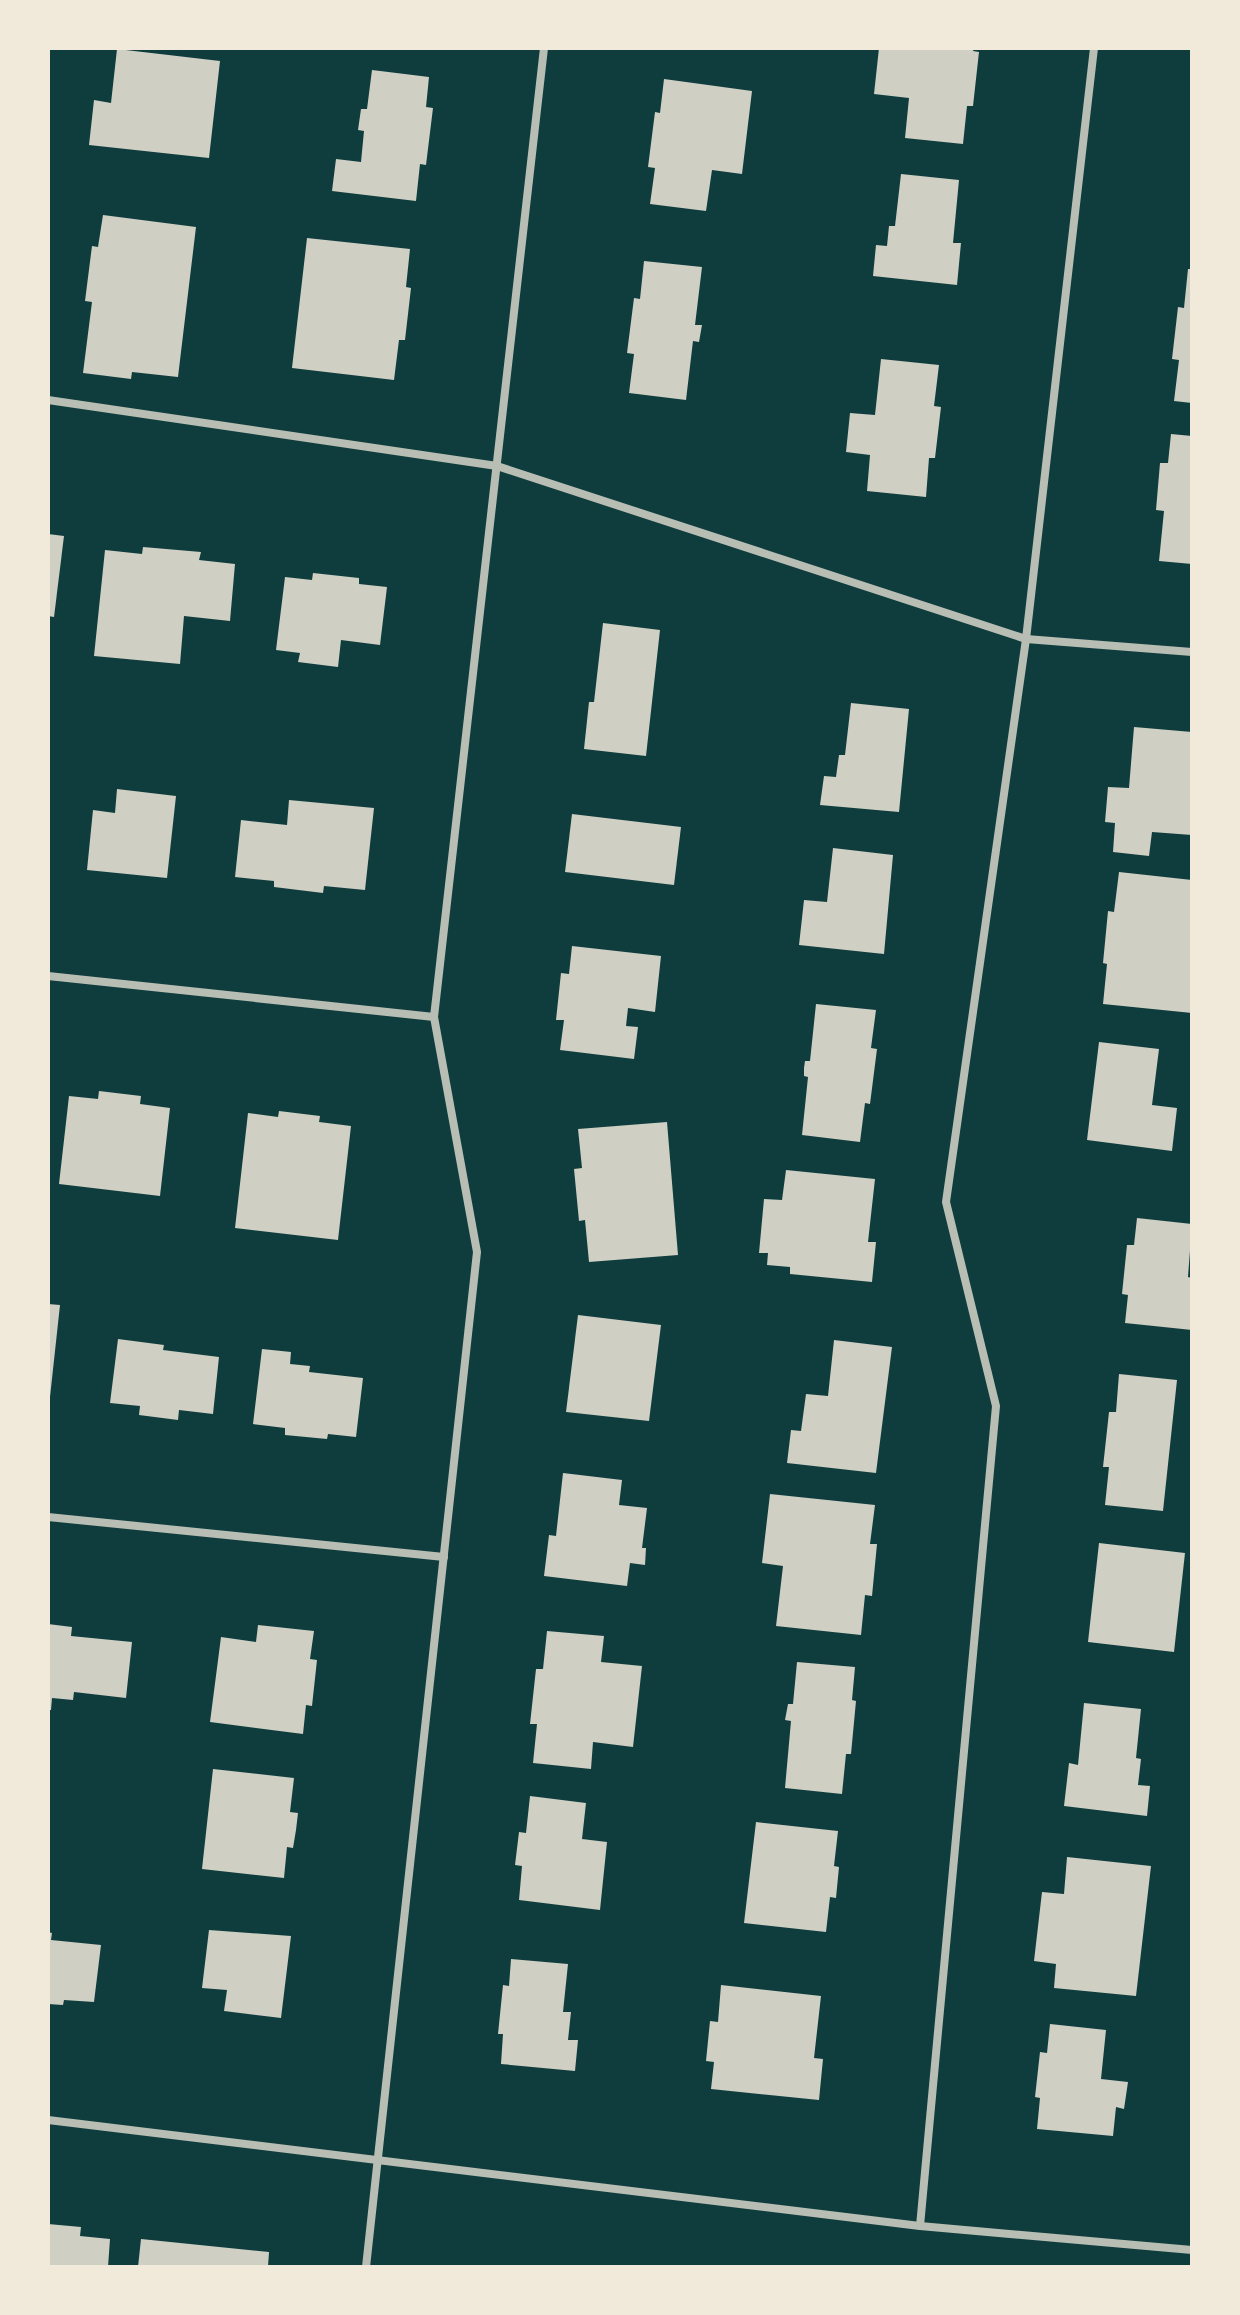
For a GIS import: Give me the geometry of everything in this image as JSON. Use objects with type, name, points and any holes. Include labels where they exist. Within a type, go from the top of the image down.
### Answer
[{"type":"street","points":[[366,2267],[477,1252],[434,1017],[544,48]]},
{"type":"street","points":[[920,2226],[996,1406],[946,1202],[1026,639],[1094,48]]},
{"type":"street","points":[[48,400],[497,466],[1026,639],[1192,652]]},
{"type":"street","points":[[48,976],[434,1017]]},
{"type":"street","points":[[48,1517],[444,1557]]},
{"type":"street","points":[[48,2120],[920,2226],[1192,2250]]},
{"type":"building","points":[[879,48],[974,48],[973,51],[979,52],[973,106],[967,106],[963,144],[905,138],[909,98],[874,94]]},
{"type":"building","points":[[117,49],[220,61],[209,158],[89,145],[94,100],[111,103]]},
{"type":"building","points":[[372,70],[429,77],[426,107],[433,108],[426,165],[420,164],[416,201],[332,191],[336,159],[361,162],[364,131],[358,130],[361,109],[367,109]]},
{"type":"building","points":[[664,79],[752,91],[742,174],[712,170],[706,211],[650,204],[655,168],[648,167],[655,112],[660,113]]},
{"type":"building","points":[[901,174],[959,180],[953,243],[961,243],[957,285],[873,276],[876,245],[887,246],[889,226],[895,226]]},
{"type":"building","points":[[103,215],[196,227],[178,377],[132,372],[131,379],[83,373],[92,302],[85,301],[92,246],[98,247]]},
{"type":"building","points":[[307,238],[410,249],[406,287],[411,288],[405,340],[399,340],[394,380],[292,368]]},
{"type":"building","points":[[644,261],[702,267],[695,325],[702,325],[699,342],[693,341],[686,400],[629,393],[634,354],[627,353],[634,298],[640,299]]},
{"type":"building","points":[[1188,269],[1192,269],[1192,403],[1174,401],[1179,360],[1172,359],[1178,307],[1184,308]]},
{"type":"building","points":[[881,359],[939,365],[934,406],[941,407],[935,458],[929,458],[926,497],[867,491],[870,455],[846,452],[850,413],[875,415]]},
{"type":"building","points":[[1171,434],[1192,436],[1192,564],[1159,561],[1164,511],[1156,510],[1160,463],[1168,463]]},
{"type":"building","points":[[48,534],[64,536],[54,617],[48,616]]},
{"type":"building","points":[[143,547],[201,552],[199,560],[235,564],[230,621],[184,616],[180,664],[94,656],[105,550],[142,554]]},
{"type":"building","points":[[313,573],[359,578],[359,584],[387,587],[380,645],[341,640],[338,667],[298,662],[300,653],[276,650],[285,577],[312,580]]},
{"type":"building","points":[[603,623],[660,630],[646,756],[584,749],[589,702],[594,702]]},
{"type":"building","points":[[851,703],[909,709],[899,812],[820,805],[824,776],[836,777],[839,755],[845,755]]},
{"type":"building","points":[[1134,727],[1192,732],[1192,835],[1152,832],[1149,856],[1113,852],[1115,823],[1105,822],[1108,787],[1129,788]]},
{"type":"building","points":[[117,789],[176,796],[167,878],[87,870],[93,810],[115,813]]},
{"type":"building","points":[[289,800],[374,808],[365,890],[324,886],[323,893],[274,887],[274,881],[235,877],[241,820],[287,825]]},
{"type":"building","points":[[572,814],[681,827],[674,885],[565,872]]},
{"type":"building","points":[[833,848],[893,855],[884,954],[799,945],[804,900],[827,902]]},
{"type":"building","points":[[1119,872],[1192,880],[1192,1013],[1103,1004],[1108,911],[1114,912]]},
{"type":"building","points":[[572,946],[661,956],[655,1012],[628,1008],[626,1026],[638,1027],[634,1059],[560,1050],[564,1020],[556,1020],[561,973],[569,974]]},
{"type":"building","points":[[816,1004],[876,1010],[871,1048],[877,1049],[870,1104],[865,1103],[860,1142],[802,1135],[808,1077],[804,1076],[804,1068],[805,1061],[810,1061]]},
{"type":"building","points":[[1099,1042],[1159,1049],[1152,1105],[1177,1108],[1172,1151],[1087,1140]]},
{"type":"building","points":[[99,1091],[141,1096],[140,1104],[170,1108],[160,1196],[59,1184],[69,1096],[98,1099]]},
{"type":"building","points":[[279,1111],[320,1116],[319,1122],[351,1126],[338,1240],[235,1228],[248,1113],[278,1117]]},
{"type":"building","points":[[667,1122],[678,1255],[589,1262],[585,1220],[579,1221],[574,1169],[582,1168],[578,1129]]},
{"type":"building","points":[[786,1170],[875,1179],[868,1242],[876,1242],[872,1282],[790,1274],[790,1267],[767,1265],[768,1253],[759,1253],[764,1199],[782,1200]]},
{"type":"building","points":[[1137,1218],[1192,1224],[1188,1277],[1192,1278],[1192,1330],[1125,1323],[1128,1295],[1122,1294],[1127,1245],[1134,1245]]},
{"type":"building","points":[[48,1304],[60,1305],[50,1397],[48,1397]]},
{"type":"building","points":[[578,1315],[661,1325],[649,1421],[566,1412]]},
{"type":"building","points":[[118,1339],[164,1345],[163,1350],[219,1357],[213,1414],[179,1410],[178,1420],[139,1415],[140,1406],[110,1403]]},
{"type":"building","points":[[834,1340],[892,1347],[876,1473],[787,1463],[791,1430],[801,1431],[806,1394],[828,1396]]},
{"type":"building","points":[[262,1349],[291,1352],[290,1364],[310,1366],[309,1372],[363,1378],[356,1437],[328,1434],[327,1439],[285,1435],[285,1428],[253,1424]]},
{"type":"building","points":[[1119,1374],[1177,1380],[1163,1511],[1105,1505],[1109,1467],[1103,1467],[1109,1412],[1116,1412]]},
{"type":"building","points":[[563,1473],[622,1480],[619,1505],[647,1508],[642,1548],[646,1548],[645,1565],[630,1563],[627,1586],[544,1576],[549,1535],[556,1536]]},
{"type":"building","points":[[770,1494],[875,1505],[870,1544],[877,1544],[872,1596],[865,1595],[861,1635],[776,1626],[783,1566],[762,1563]]},
{"type":"building","points":[[1099,1543],[1185,1553],[1174,1652],[1088,1642]]},
{"type":"building","points":[[48,1624],[72,1627],[71,1636],[132,1642],[126,1698],[74,1692],[73,1700],[52,1698],[51,1710],[48,1710]]},
{"type":"building","points":[[258,1625],[314,1631],[310,1659],[317,1660],[312,1706],[306,1705],[303,1734],[210,1722],[221,1637],[256,1642]]},
{"type":"building","points":[[547,1631],[604,1636],[601,1662],[642,1666],[633,1747],[593,1742],[591,1769],[533,1763],[537,1724],[530,1724],[536,1669],[543,1669]]},
{"type":"building","points":[[797,1662],[855,1667],[852,1700],[856,1701],[851,1754],[846,1754],[842,1794],[785,1788],[791,1721],[785,1720],[788,1704],[793,1704]]},
{"type":"building","points":[[1084,1703],[1141,1709],[1136,1758],[1141,1759],[1138,1785],[1150,1786],[1147,1816],[1064,1806],[1069,1763],[1078,1765]]},
{"type":"building","points":[[213,1769],[294,1778],[290,1812],[298,1813],[293,1848],[287,1847],[284,1878],[202,1869]]},
{"type":"building","points":[[530,1796],[586,1803],[582,1839],[607,1842],[600,1910],[519,1900],[522,1866],[515,1865],[519,1832],[526,1833]]},
{"type":"building","points":[[756,1822],[838,1831],[834,1866],[839,1867],[836,1898],[830,1897],[826,1932],[744,1923]]},
{"type":"building","points":[[1067,1857],[1151,1866],[1136,1996],[1054,1988],[1056,1964],[1034,1961],[1042,1892],[1064,1894]]},
{"type":"building","points":[[209,1930],[291,1936],[281,2018],[224,2011],[227,1990],[202,1988]]},
{"type":"building","points":[[48,1932],[52,1933],[51,1940],[101,1945],[94,2002],[64,2000],[63,2005],[48,2004]]},
{"type":"building","points":[[511,1959],[568,1964],[563,2012],[571,2012],[568,2040],[578,2040],[575,2071],[501,2064],[503,2034],[498,2034],[503,1985],[509,1986]]},
{"type":"building","points":[[721,1985],[821,1996],[814,2058],[823,2059],[819,2100],[711,2089],[714,2062],[706,2061],[710,2021],[718,2022]]},
{"type":"building","points":[[1050,2024],[1106,2030],[1101,2079],[1128,2082],[1124,2109],[1116,2107],[1113,2136],[1037,2129],[1040,2098],[1035,2097],[1040,2052],[1047,2053]]},
{"type":"building","points":[[48,2224],[81,2227],[80,2236],[110,2239],[108,2267],[48,2267]]},
{"type":"building","points":[[141,2239],[269,2252],[268,2267],[138,2267]]}]
